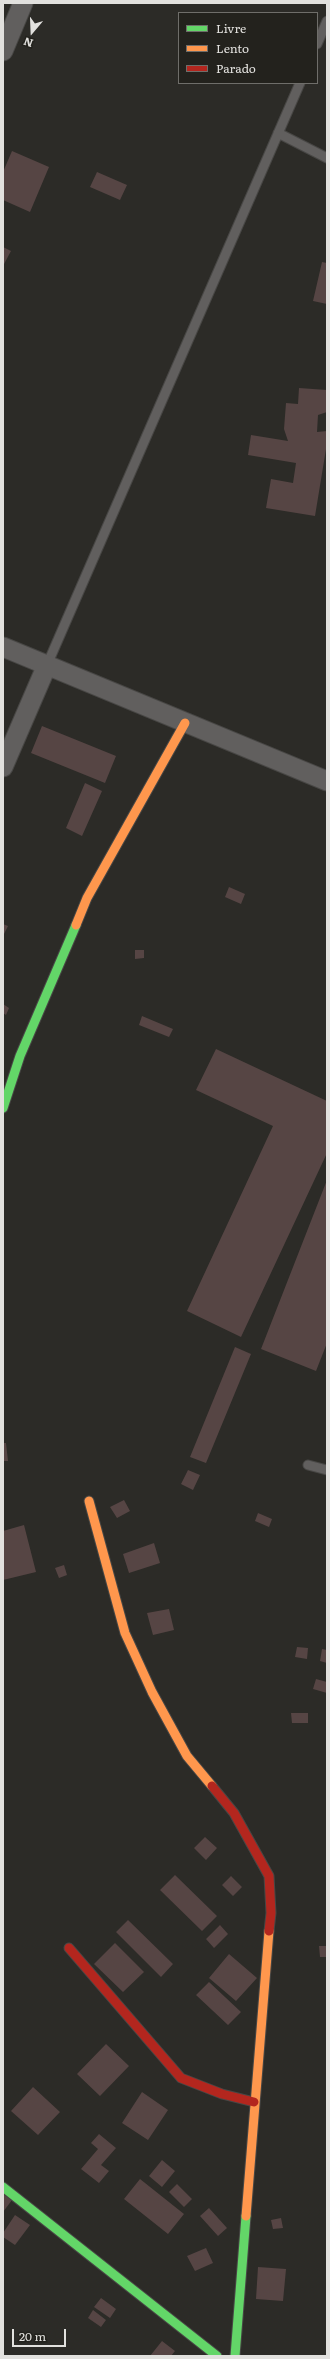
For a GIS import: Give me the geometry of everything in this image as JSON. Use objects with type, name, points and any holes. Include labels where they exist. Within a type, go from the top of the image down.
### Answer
[{"type":"street","points":[[3,51],[23,3]]},
{"type":"street","points":[[3,647],[327,781]]},
{"type":"street","points":[[3,767],[47,665]]},
{"type":"street","points":[[3,1108],[20,1056],[87,898],[185,723]]},
{"type":"street","points":[[88,1501],[126,1633],[152,1692],[187,1756],[234,1813],[269,1876],[271,1913],[254,2102],[235,2356]]},
{"type":"street","points":[[69,1948],[181,2078],[222,2094],[254,2102]]},
{"type":"street","points":[[3,2187],[218,2356]]},
{"type":"lane","points":[[318,42],[327,21]]},
{"type":"lane","points":[[47,665],[300,84]]},
{"type":"lane","points":[[278,133],[327,158]]},
{"type":"lane","points":[[308,1465],[327,1470]]},
{"type":"building","points":[[12,151],[49,167],[30,212],[3,200],[3,172]]},
{"type":"building","points":[[97,172],[127,185],[120,200],[90,187]]},
{"type":"building","points":[[3,247],[11,251],[3,266]]},
{"type":"building","points":[[322,262],[327,263],[327,304],[313,301]]},
{"type":"building","points":[[299,388],[327,390],[327,412],[318,415],[317,432],[327,431],[327,443],[315,516],[266,508],[271,479],[293,483],[296,463],[248,455],[251,435],[288,441],[284,429],[286,403],[298,404]]},
{"type":"building","points":[[42,726],[116,756],[105,783],[31,753]]},
{"type":"building","points":[[85,783],[102,791],[82,836],[66,828]]},
{"type":"building","points":[[229,887],[245,894],[241,904],[225,897]]},
{"type":"building","points":[[3,924],[8,926],[3,936]]},
{"type":"building","points":[[135,950],[144,950],[144,958],[135,959]]},
{"type":"building","points":[[3,1004],[9,1008],[6,1015],[3,1013]]},
{"type":"building","points":[[142,1016],[173,1029],[169,1037],[139,1025]]},
{"type":"building","points":[[216,1049],[327,1101],[327,1153],[241,1337],[187,1311],[273,1126],[196,1090]]},
{"type":"building","points":[[327,1180],[327,1343],[316,1371],[261,1349]]},
{"type":"building","points":[[235,1347],[251,1354],[206,1463],[190,1457]]},
{"type":"building","points":[[3,1443],[6,1443],[8,1461],[3,1461]]},
{"type":"building","points":[[188,1470],[200,1475],[193,1490],[181,1484]]},
{"type":"building","points":[[124,1500],[130,1511],[117,1518],[110,1507]]},
{"type":"building","points":[[258,1513],[272,1519],[269,1527],[255,1521]]},
{"type":"building","points":[[24,1525],[36,1572],[3,1580],[3,1531]]},
{"type":"building","points":[[154,1543],[160,1563],[129,1573],[123,1554]]},
{"type":"building","points":[[64,1565],[67,1575],[59,1578],[55,1568]]},
{"type":"building","points":[[169,1609],[174,1630],[153,1635],[147,1613]]},
{"type":"building","points":[[297,1647],[308,1648],[307,1659],[295,1657]]},
{"type":"building","points":[[322,1649],[327,1650],[327,1663],[320,1661]]},
{"type":"building","points":[[316,1679],[327,1682],[327,1693],[313,1689]]},
{"type":"building","points":[[291,1713],[308,1713],[308,1723],[292,1723]]},
{"type":"building","points":[[205,1837],[217,1848],[206,1860],[194,1848]]},
{"type":"building","points":[[175,1875],[217,1916],[202,1931],[160,1890]]},
{"type":"building","points":[[231,1876],[242,1887],[233,1896],[222,1885]]},
{"type":"building","points":[[128,1920],[173,1964],[161,1977],[116,1932]]},
{"type":"building","points":[[220,1925],[228,1934],[214,1948],[206,1939]]},
{"type":"building","points":[[115,1943],[144,1972],[123,1992],[94,1964]]},
{"type":"building","points":[[319,1946],[327,1946],[327,1957],[320,1957]]},
{"type":"building","points":[[229,1954],[257,1978],[236,2001],[209,1978]]},
{"type":"building","points":[[209,1982],[241,2012],[228,2025],[196,1995]]},
{"type":"building","points":[[106,2044],[129,2066],[100,2096],[77,2074]]},
{"type":"building","points":[[33,2087],[60,2112],[38,2135],[11,2111]]},
{"type":"building","points":[[142,2092],[168,2110],[148,2140],[122,2123]]},
{"type":"building","points":[[99,2134],[116,2148],[101,2165],[109,2171],[99,2183],[81,2169],[98,2149],[91,2143]]},
{"type":"building","points":[[162,2160],[175,2171],[162,2187],[149,2176]]},
{"type":"building","points":[[140,2179],[184,2214],[168,2234],[124,2199]]},
{"type":"building","points":[[177,2184],[192,2199],[184,2207],[169,2192]]},
{"type":"building","points":[[3,2194],[12,2200],[3,2212]]},
{"type":"building","points":[[209,2208],[227,2228],[218,2236],[200,2216]]},
{"type":"building","points":[[15,2215],[30,2225],[15,2245],[3,2237],[3,2233]]},
{"type":"building","points":[[281,2218],[283,2228],[273,2229],[271,2220]]},
{"type":"building","points":[[206,2248],[213,2263],[195,2271],[187,2256]]},
{"type":"building","points":[[258,2267],[286,2269],[283,2301],[256,2299]]},
{"type":"building","points":[[101,2298],[116,2309],[110,2318],[94,2307]]},
{"type":"building","points":[[93,2310],[106,2320],[101,2327],[88,2318]]},
{"type":"building","points":[[162,2341],[175,2351],[171,2356],[150,2356]]},
{"type":"traffic: fast","points":[[3,1108],[20,1056],[76,925]]},
{"type":"traffic: fast","points":[[3,2187],[217,2356]]},
{"type":"traffic: fast","points":[[235,2356],[246,2216]]},
{"type":"traffic: slow","points":[[76,925],[87,898],[185,723]]},
{"type":"traffic: slow","points":[[89,1501],[125,1633],[152,1692],[187,1756],[212,1786]]},
{"type":"traffic: slow","points":[[246,2216],[269,1931]]},
{"type":"traffic: jam","points":[[212,1786],[234,1813],[269,1876],[271,1913],[269,1931]]},
{"type":"traffic: jam","points":[[69,1948],[181,2078],[222,2094],[254,2102]]}]
